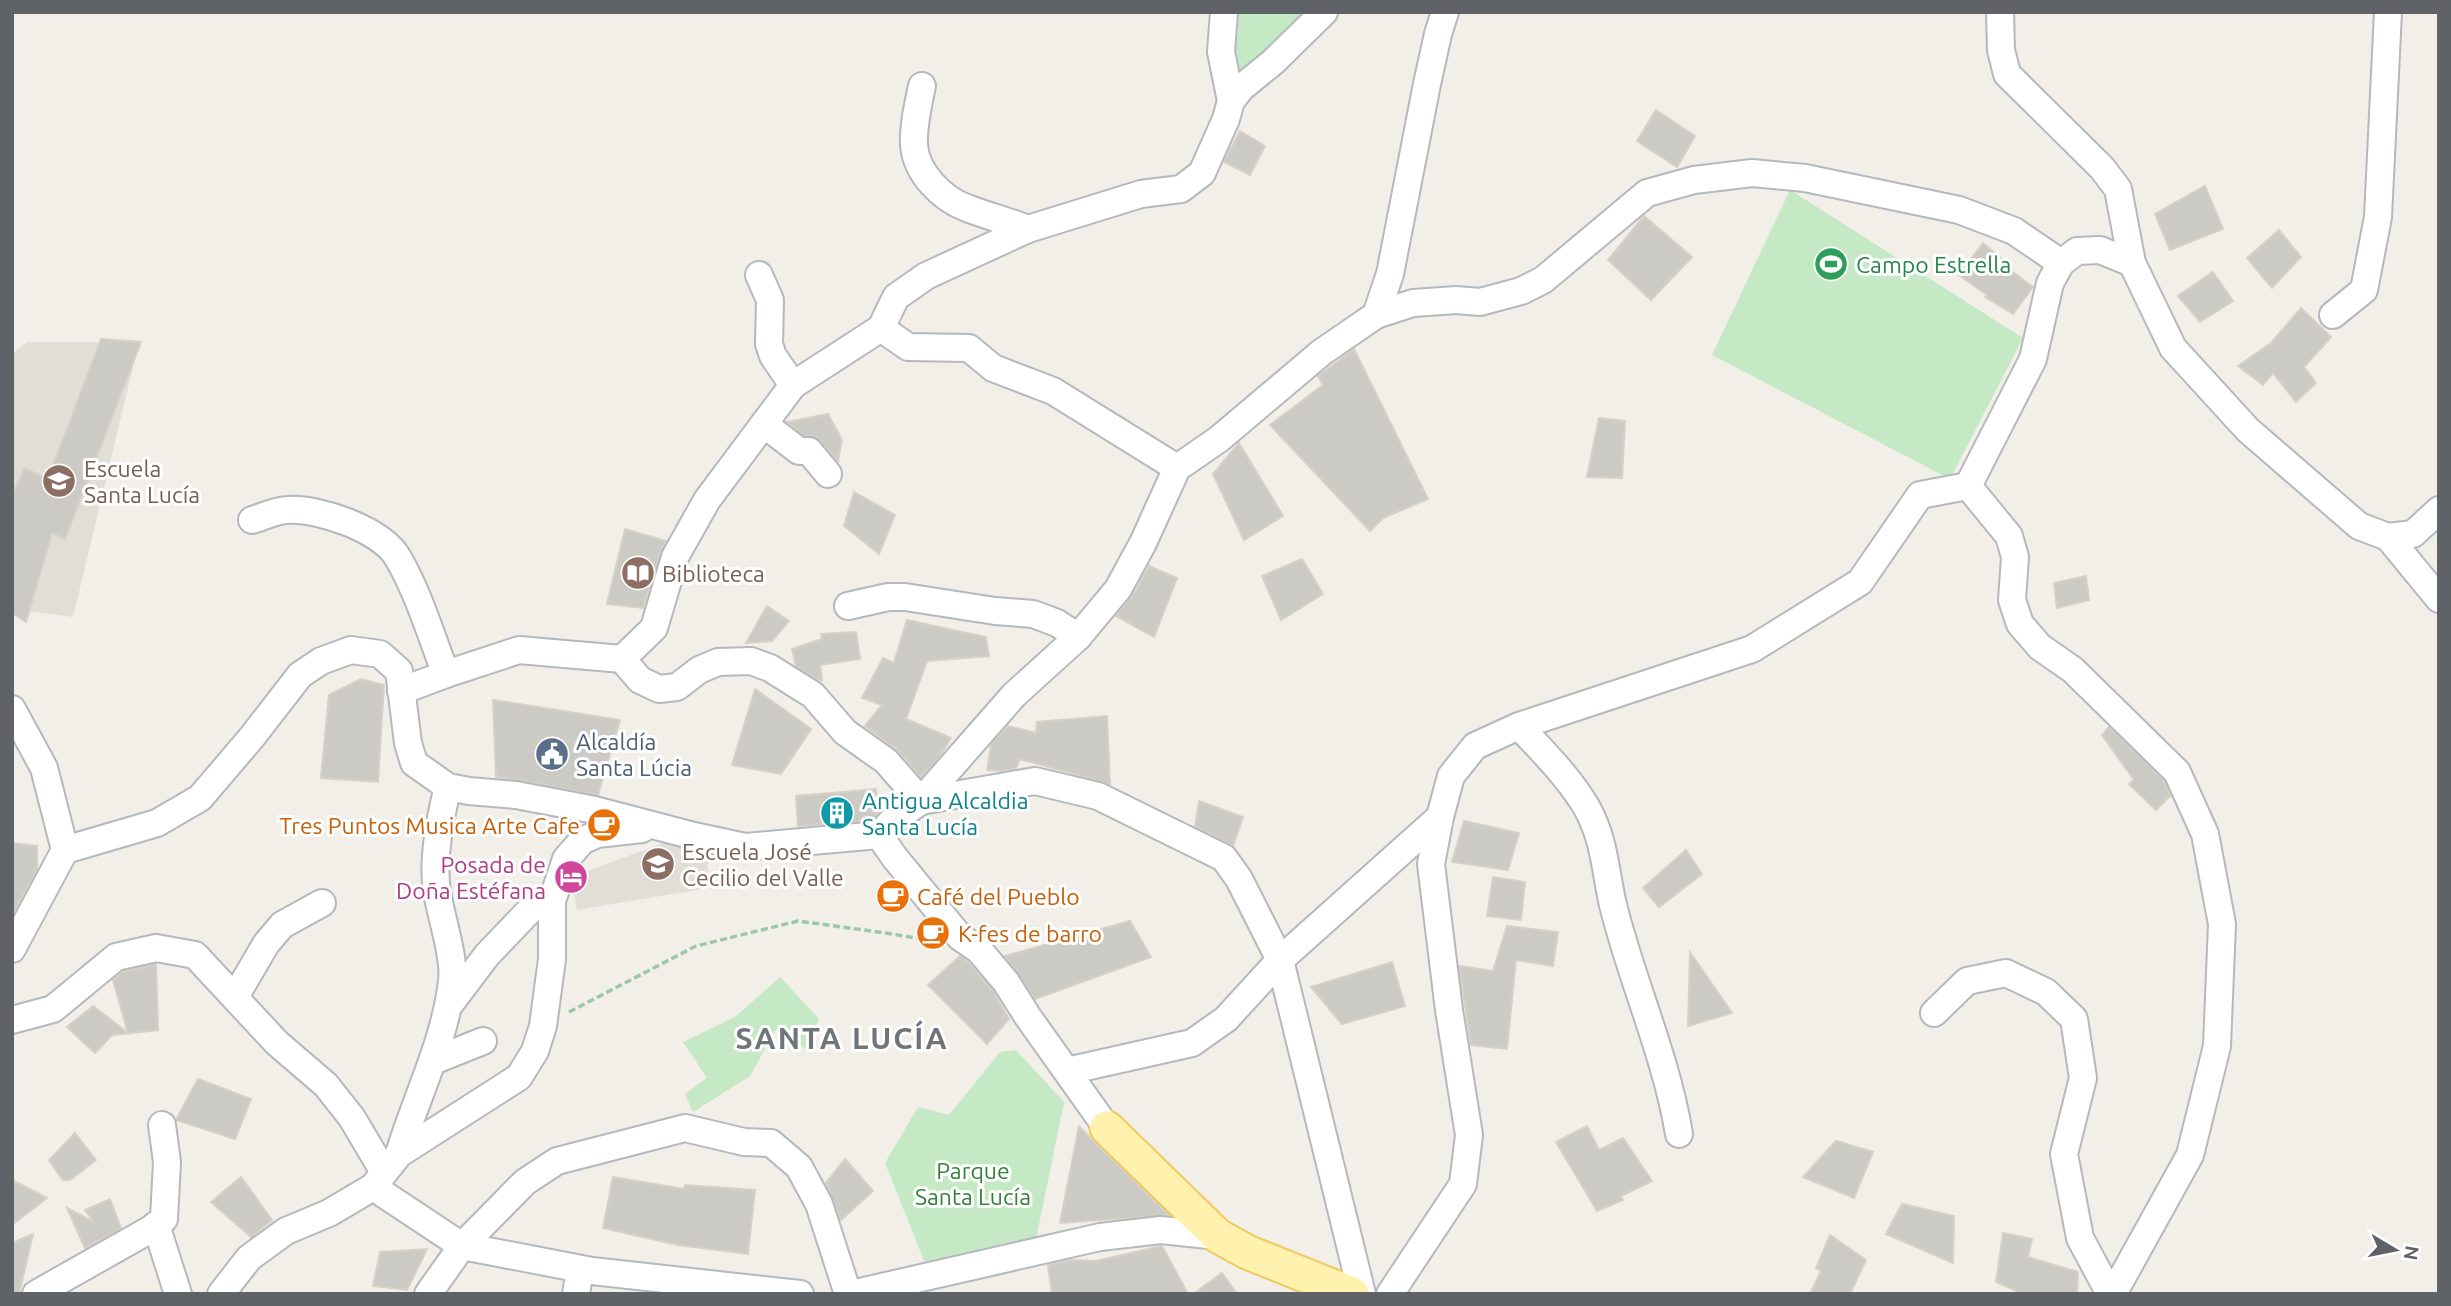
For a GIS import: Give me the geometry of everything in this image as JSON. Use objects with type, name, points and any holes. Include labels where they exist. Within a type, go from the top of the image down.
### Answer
[{"type":"main road","points":[[1107,1128],[1218,1236],[1247,1252],[1352,1294]]},
{"type":"street","points":[[1224,12],[1221,52],[1231,101]]},
{"type":"street","points":[[622,659],[654,628],[675,557],[707,500],[793,386],[881,328],[896,297],[926,275],[1028,229],[1141,194],[1181,189],[1202,173],[1231,101],[1241,88],[1273,62],[1324,12]]},
{"type":"street","points":[[1376,315],[1390,274],[1427,84],[1445,12]]},
{"type":"street","points":[[2000,12],[2001,50],[2007,75],[2102,168],[2118,189],[2132,263],[2173,348],[2248,430],[2359,526],[2388,537],[2413,534],[2439,510]]},
{"type":"street","points":[[2333,315],[2364,290],[2378,217],[2388,12]]},
{"type":"street","points":[[922,86],[914,146],[921,171],[940,192],[965,208],[1001,217],[1028,229]]},
{"type":"street","points":[[65,850],[157,823],[200,798],[300,675],[321,661],[351,650],[380,654],[399,671],[408,743],[414,763],[448,787],[595,810],[745,847],[879,835],[893,820],[921,801],[1014,695],[1078,638],[1118,589],[1143,543],[1177,468],[1219,439],[1322,352],[1376,315],[1413,303],[1456,300],[1480,302],[1521,291],[1544,280],[1647,193],[1694,180],[1752,173],[1805,178],[1959,210],[2014,232],[2061,263]]},
{"type":"street","points":[[1968,486],[2033,359],[2050,283],[2061,263],[2077,251],[2100,250],[2132,263]]},
{"type":"street","points":[[759,275],[770,300],[769,344],[773,356],[793,386]]},
{"type":"street","points":[[881,328],[908,347],[969,348],[993,368],[1053,391],[1177,468]]},
{"type":"street","points":[[764,424],[799,451],[809,451],[828,474]]},
{"type":"street","points":[[1390,1294],[1463,1184],[1469,1135],[1449,1010],[1431,864],[1451,776],[1475,746],[1519,726],[1752,649],[1860,582],[1920,495],[1968,486]]},
{"type":"street","points":[[1968,486],[2009,536],[2015,557],[2012,600],[2020,624],[2040,647],[2073,670],[2177,772],[2205,834],[2222,924],[2217,1046],[2190,1155],[2112,1294]]},
{"type":"street","points":[[252,520],[286,509],[322,513],[350,523],[382,542],[397,556],[423,613],[446,674]]},
{"type":"street","points":[[2388,537],[2439,599]]},
{"type":"street","points":[[848,606],[888,597],[905,597],[1033,614],[1057,623],[1078,638]]},
{"type":"street","points":[[401,691],[519,650],[622,659],[640,680],[659,689],[677,687],[699,670],[718,662],[751,662],[770,668],[813,695],[845,732],[886,761],[921,801]]},
{"type":"street","points":[[12,709],[44,768],[65,850],[12,950]]},
{"type":"street","points":[[1519,726],[1555,764],[1586,807],[1601,838],[1613,903],[1664,1067],[1679,1134]]},
{"type":"street","points":[[921,801],[1035,781],[1098,796],[1224,858],[1239,879],[1280,960],[1362,1294]]},
{"type":"street","points":[[385,1171],[433,1061],[453,978],[436,889],[439,820],[448,787]]},
{"type":"street","points":[[1067,1071],[1192,1043],[1226,1019],[1280,960],[1440,817]]},
{"type":"street","points":[[222,1294],[249,1258],[286,1231],[329,1213],[519,1077],[535,1051],[542,1026],[552,959],[552,901],[566,859],[582,841],[597,834],[662,828]]},
{"type":"street","points":[[879,835],[895,859],[960,937],[979,950],[1006,982],[1107,1128]]},
{"type":"street","points":[[447,1008],[487,955],[531,908],[552,901]]},
{"type":"street","points":[[235,997],[266,944],[282,925],[322,903]]},
{"type":"street","points":[[12,1020],[54,1009],[116,957],[156,948],[195,955],[277,1043],[326,1085],[352,1118],[385,1171],[463,1246],[578,1281],[800,1294]]},
{"type":"street","points":[[1934,1013],[1967,981],[2006,973],[2046,992],[2074,1019],[2082,1078],[2064,1154],[2080,1238],[2112,1294]]},
{"type":"street","points":[[433,1061],[483,1041]]},
{"type":"street","points":[[36,1294],[164,1219],[167,1162],[162,1125]]},
{"type":"street","points":[[428,1294],[463,1246],[525,1182],[557,1161],[685,1128],[744,1142],[771,1143],[799,1167],[819,1204],[856,1293],[1100,1237],[1161,1230],[1218,1236]]},
{"type":"street","points":[[156,1225],[178,1294]]},
{"type":"path","points":[[542,1026],[696,946],[798,921],[939,943]]},
{"type":"shaded area","name":"Escuela Santa Lucía","points":[[27,342],[139,342],[73,617],[12,609],[12,354]]},
{"type":"shaded area","name":"Escuela José Cecilio del Valle","points":[[675,839],[707,850],[709,888],[577,910],[571,877]]},
{"type":"green space","points":[[1227,12],[1330,12],[1241,88]]},
{"type":"green space","name":"Campo Estrella","points":[[1790,190],[2023,338],[1950,479],[1712,355]]},
{"type":"green space","points":[[780,977],[819,1019],[807,1050],[776,1029],[750,1076],[693,1112],[685,1094],[707,1078],[683,1042],[735,1017]]},
{"type":"green space","name":"Parque Santa Lucía","points":[[1016,1050],[1064,1102],[1035,1244],[927,1268],[885,1163],[918,1107],[949,1115],[1000,1052]]},
{"type":"building","points":[[1656,110],[1695,136],[1677,167],[1637,141]]},
{"type":"building","points":[[1240,131],[1265,146],[1250,175],[1224,162]]},
{"type":"building","points":[[2205,186],[2223,229],[2170,250],[2155,214]]},
{"type":"building","points":[[1644,216],[1692,257],[1651,300],[1608,260]]},
{"type":"building","points":[[2279,230],[2301,257],[2272,288],[2247,258]]},
{"type":"building","points":[[1983,243],[2003,260],[2001,263],[2033,287],[2013,314],[1985,297],[1987,295],[1959,275]]},
{"type":"building","points":[[2213,272],[2233,301],[2200,322],[2178,296]]},
{"type":"building","points":[[2301,308],[2331,337],[2304,367],[2316,383],[2296,402],[2273,373],[2263,385],[2238,366],[2271,343]]},
{"type":"building","points":[[101,339],[141,342],[65,539],[52,533],[26,622],[12,613],[12,495],[25,468],[48,479]]},
{"type":"building","points":[[1354,349],[1428,499],[1383,518],[1370,531],[1270,425],[1323,385],[1318,376]]},
{"type":"building","points":[[828,414],[842,440],[838,461],[816,437],[804,435],[788,422]]},
{"type":"building","points":[[1599,418],[1625,421],[1622,478],[1587,477]]},
{"type":"building","points":[[1239,443],[1283,516],[1244,540],[1213,474]]},
{"type":"building","points":[[854,492],[895,515],[879,554],[844,526]]},
{"type":"building","name":"Biblioteca","points":[[625,529],[666,541],[643,608],[607,604]]},
{"type":"building","points":[[1302,559],[1323,594],[1281,620],[1262,576]]},
{"type":"building","points":[[1149,566],[1177,578],[1154,637],[1116,616],[1132,597]]},
{"type":"building","points":[[2086,576],[2089,600],[2057,608],[2054,583]]},
{"type":"building","points":[[767,606],[789,621],[772,641],[746,643]]},
{"type":"building","points":[[907,620],[986,637],[989,656],[927,661],[906,719],[951,738],[940,756],[921,777],[898,750],[865,726],[882,705],[862,698],[883,658],[894,663]]},
{"type":"building","points":[[856,632],[860,659],[820,665],[822,680],[796,666],[792,649],[822,639],[821,634]]},
{"type":"building","points":[[361,679],[384,685],[378,782],[321,778],[329,695]]},
{"type":"building","points":[[755,689],[811,729],[781,774],[732,765]]},
{"type":"building","name":"Alcaldía Santa Lúcia","points":[[493,700],[620,720],[598,795],[496,777]]},
{"type":"building","points":[[1107,716],[1110,784],[1020,759],[1016,768],[987,770],[991,745],[1008,726],[1036,733],[1037,722]]},
{"type":"building","points":[[2109,727],[2164,781],[2170,796],[2156,810],[2129,784],[2134,780],[2102,735]]},
{"type":"building","name":"Antigua Alcaldia Santa Lucía","points":[[876,789],[878,813],[872,820],[798,826],[796,796]]},
{"type":"building","points":[[1199,801],[1243,817],[1233,846],[1195,826]]},
{"type":"building","points":[[1464,821],[1519,833],[1508,870],[1452,862]]},
{"type":"building","points":[[12,843],[37,846],[37,869],[12,915]]},
{"type":"building","points":[[1686,850],[1702,874],[1659,907],[1643,888]]},
{"type":"building","points":[[1493,877],[1525,882],[1521,920],[1487,916]]},
{"type":"building","points":[[1130,921],[1151,957],[1035,999],[1005,956]]},
{"type":"building","points":[[1507,926],[1558,932],[1553,966],[1516,960],[1507,1049],[1471,1045],[1459,966],[1493,971]]},
{"type":"building","points":[[1690,952],[1732,1013],[1688,1026]]},
{"type":"building","points":[[960,956],[993,991],[1009,1019],[987,1044],[928,985]]},
{"type":"building","points":[[1392,962],[1405,1006],[1342,1024],[1311,987]]},
{"type":"building","points":[[156,964],[158,1030],[112,1035],[95,1053],[67,1027],[93,1006],[128,1033],[113,980],[123,972]]},
{"type":"building","points":[[198,1079],[251,1099],[235,1139],[176,1120]]},
{"type":"building","points":[[1079,1126],[1094,1142],[1169,1215],[1060,1223]]},
{"type":"building","points":[[1587,1126],[1599,1150],[1623,1138],[1652,1181],[1621,1196],[1623,1200],[1597,1211],[1556,1142]]},
{"type":"building","points":[[75,1133],[96,1160],[70,1180],[63,1180],[49,1160]]},
{"type":"building","points":[[1836,1141],[1873,1152],[1854,1198],[1803,1177]]},
{"type":"building","points":[[845,1159],[873,1191],[841,1220],[826,1183]]},
{"type":"building","points":[[241,1177],[272,1220],[251,1237],[211,1202]]},
{"type":"building","points":[[613,1177],[684,1189],[685,1185],[755,1190],[748,1254],[678,1245],[603,1228]]},
{"type":"building","points":[[12,1180],[47,1198],[12,1225]]},
{"type":"building","points":[[110,1199],[121,1228],[85,1248],[67,1208],[94,1222],[85,1210]]},
{"type":"building","points":[[1902,1204],[1954,1216],[1953,1263],[1886,1234]]},
{"type":"building","points":[[2003,1233],[2032,1239],[2028,1257],[2078,1272],[2077,1294],[2023,1294],[1996,1282]]},
{"type":"building","points":[[33,1234],[19,1294],[12,1294],[12,1243]]},
{"type":"building","points":[[1830,1235],[1866,1260],[1850,1294],[1810,1294],[1821,1271],[1816,1268]]},
{"type":"building","points":[[1162,1246],[1188,1294],[1052,1294],[1048,1265],[1071,1260],[1096,1261]]},
{"type":"building","points":[[427,1249],[407,1290],[373,1286],[380,1252]]},
{"type":"building","points":[[1222,1273],[1237,1294],[1193,1294]]},
{"type":"place","name":"Campo Estrella","points":[[1831,264]]},
{"type":"place","name":"Escuela Santa Lucía","points":[[59,481]]},
{"type":"place","name":"Biblioteca","points":[[638,573]]},
{"type":"place","name":"Alcaldía Santa Lúcia","points":[[552,754]]},
{"type":"place","name":"Antigua Alcaldia Santa Lucía","points":[[837,813]]},
{"type":"place","name":"Tres Puntos Musica Arte Cafe","points":[[604,825]]},
{"type":"place","name":"Escuela José Cecilio del Valle","points":[[658,864]]},
{"type":"place","name":"Posada de Doña Estéfana","points":[[571,877]]},
{"type":"place","name":"Café del Pueblo","points":[[893,896]]},
{"type":"place","name":"K-fes de barro","points":[[933,933]]},
{"type":"district","name":"SANTA LUCÍA","points":[[842,1038]]}]
